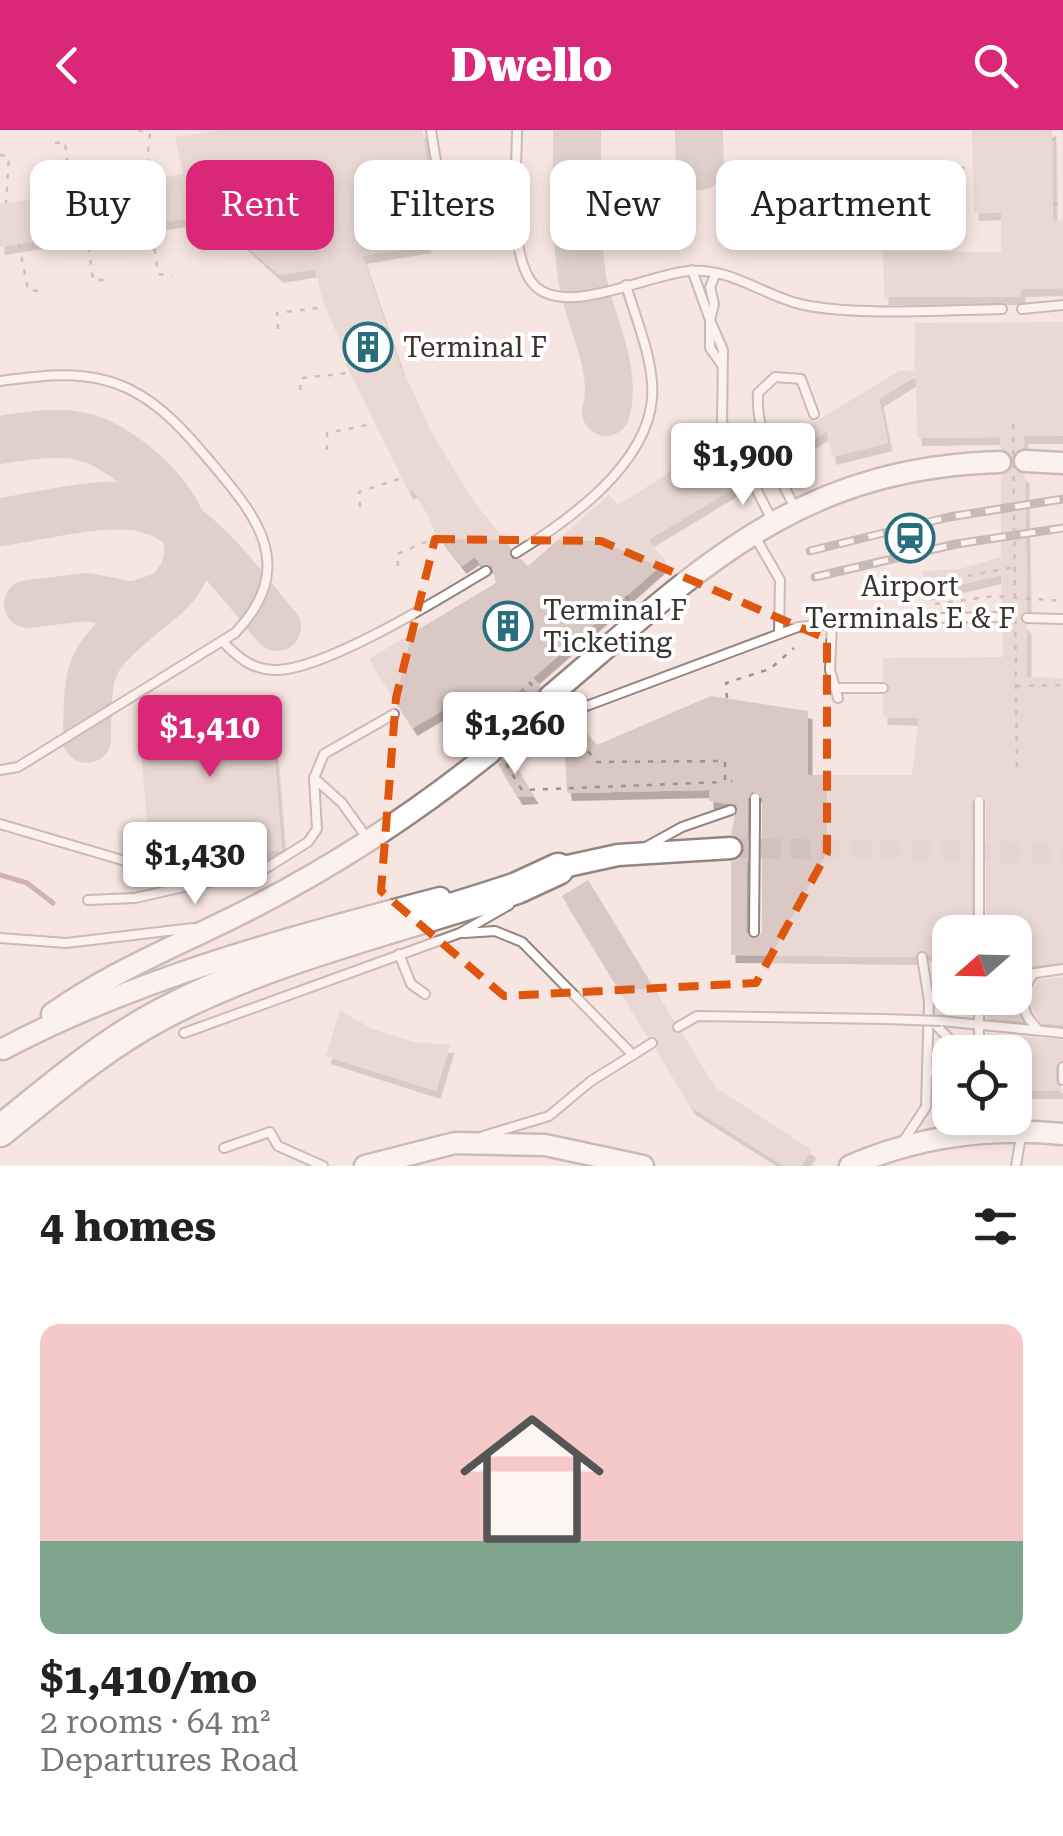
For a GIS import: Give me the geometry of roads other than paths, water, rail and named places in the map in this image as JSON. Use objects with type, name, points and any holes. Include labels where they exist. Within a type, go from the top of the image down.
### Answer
[{"type":"highway","points":[[0,1131],[109,1046],[196,997],[517,888],[558,869]]},
{"type":"street","points":[[1,1050],[94,986],[369,842],[499,746],[544,700],[711,560],[772,520],[795,508],[888,476],[1000,462]]},
{"type":"street","points":[[1025,462],[1063,463]]},
{"type":"street","points":[[1,1050],[92,1006],[266,947],[558,869],[636,853],[731,848]]},
{"type":"street","points":[[1032,1132],[1063,1134]]},
{"type":"street","points":[[850,1166],[958,1135]]},
{"type":"street","points":[[365,1166],[432,1158],[455,1142],[545,1145],[643,1166]]},
{"type":"lane","points":[[431,130],[436,160]]},
{"type":"lane","points":[[517,130],[517,160]]},
{"type":"lane","points":[[521,250],[522,266],[539,290],[561,298],[692,270],[716,273],[809,306],[1002,309]]},
{"type":"lane","points":[[692,270],[710,320]]},
{"type":"lane","points":[[716,273],[710,287],[714,304],[710,348],[722,365],[722,422],[772,520]]},
{"type":"lane","points":[[516,554],[591,497],[640,442],[652,399],[648,360],[626,285]]},
{"type":"lane","points":[[1022,309],[1063,305]]},
{"type":"lane","points":[[0,382],[68,375],[129,389],[158,406],[258,520],[268,552],[265,587],[258,605],[222,641],[18,767],[0,770]]},
{"type":"lane","points":[[795,508],[777,473],[757,406],[758,394],[774,377],[801,380],[814,414]]},
{"type":"lane","points":[[752,532],[780,580],[779,633]]},
{"type":"lane","points":[[222,641],[246,664],[277,671],[306,663],[370,635],[486,571]]},
{"type":"lane","points":[[565,714],[779,633],[832,623],[1002,617]]},
{"type":"lane","points":[[1027,618],[1063,618]]},
{"type":"lane","points":[[832,623],[830,670],[838,698]]},
{"type":"lane","points":[[835,688],[883,688]]},
{"type":"lane","points":[[88,900],[135,898],[252,877],[308,842],[317,829],[314,778],[324,754],[394,714]]},
{"type":"lane","points":[[499,746],[554,721]]},
{"type":"lane","points":[[314,778],[342,803],[369,842]]},
{"type":"lane","points":[[754,932],[755,798]]},
{"type":"lane","points":[[979,800],[979,915]]},
{"type":"lane","points":[[636,853],[674,830],[732,810]]},
{"type":"lane","points":[[0,824],[200,884]]},
{"type":"lane","points":[[184,1033],[460,933],[558,869]]},
{"type":"lane","points":[[0,938],[66,942],[212,926]]},
{"type":"lane","points":[[460,933],[496,932],[522,942],[633,1055]]},
{"type":"lane","points":[[398,954],[410,984],[425,994]]},
{"type":"lane","points":[[884,1156],[924,1114],[929,1001],[922,957]]},
{"type":"lane","points":[[1037,1027],[1026,1017],[1022,1003],[1033,974],[1063,969]]},
{"type":"lane","points":[[979,1015],[979,1035]]},
{"type":"lane","points":[[678,1027],[697,1016],[979,1022],[1063,1032]]},
{"type":"lane","points":[[936,1021],[948,1035]]},
{"type":"lane","points":[[455,1142],[549,1116],[591,1080],[652,1043]]},
{"type":"lane","points":[[1062,1067],[1063,1080]]},
{"type":"lane","points":[[927,1071],[932,1071]]},
{"type":"lane","points":[[224,1148],[270,1132],[278,1146],[323,1166]]},
{"type":"lane","points":[[1016,1166],[1021,1135]]},
{"type":"waterway","points":[[0,875],[27,883],[53,903]]},
{"type":"tunnel","points":[[731,848],[1063,853]]},
{"type":"railway","points":[[810,551],[949,517],[1063,499]]},
{"type":"railway","points":[[815,577],[956,544],[1063,528]]},
{"type":"place","name":"Terminal F","points":[[368,347]]},
{"type":"place","name":"Airport Terminals E & F","points":[[910,538]]},
{"type":"place","name":"Terminal F Ticketing","points":[[508,626]]}]
